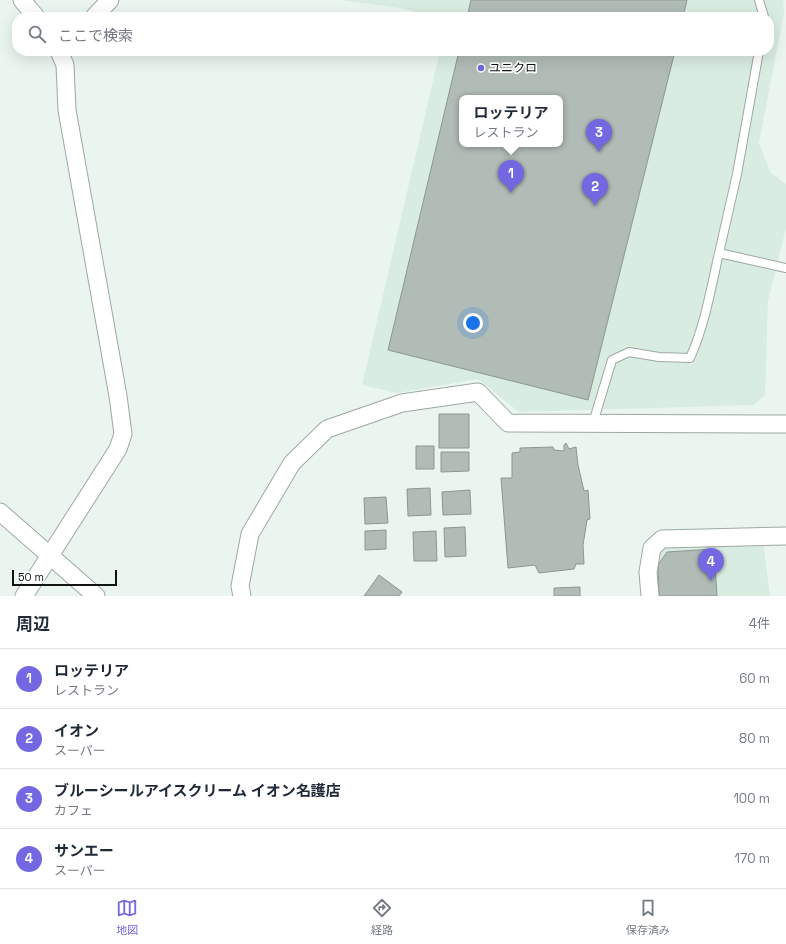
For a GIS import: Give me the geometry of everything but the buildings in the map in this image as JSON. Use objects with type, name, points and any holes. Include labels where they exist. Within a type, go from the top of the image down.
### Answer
[{"type":"street","points":[[22,0],[32,12]]},
{"type":"street","points":[[99,12],[110,0]]},
{"type":"street","points":[[24,596],[118,449],[123,434],[117,388],[67,110],[65,56]]},
{"type":"street","points":[[242,596],[240,586],[250,534],[292,463],[327,429],[402,403],[478,392],[508,423],[786,424]]},
{"type":"street","points":[[0,512],[50,554],[96,596]]},
{"type":"street","points":[[650,596],[648,572],[652,548],[662,539],[786,536]]},
{"type":"lane","points":[[759,0],[763,12]]},
{"type":"lane","points":[[593,423],[612,360],[629,352],[659,357],[690,358],[697,342],[705,312],[737,174],[758,56]]},
{"type":"lane","points":[[719,253],[786,268]]},
{"type":"shaded area","points":[[340,0],[783,0],[784,13],[759,143],[771,173],[786,184],[786,228],[768,301],[765,395],[754,405],[519,412],[478,379],[397,393],[362,385],[439,56],[774,56],[774,12],[416,12],[400,8]]},
{"type":"shaded area","points":[[763,541],[770,596],[656,596],[656,556],[663,548]]},
{"type":"place","name":"ユニクロ","points":[[481,68]]},
{"type":"place","name":"ブルーシールアイスクリーム イオン名護店","points":[[599,152]]},
{"type":"place","name":"ロッテリア","points":[[511,193]]},
{"type":"place","name":"イオン","points":[[595,206]]},
{"type":"place","name":"サンエー","points":[[711,581]]}]
